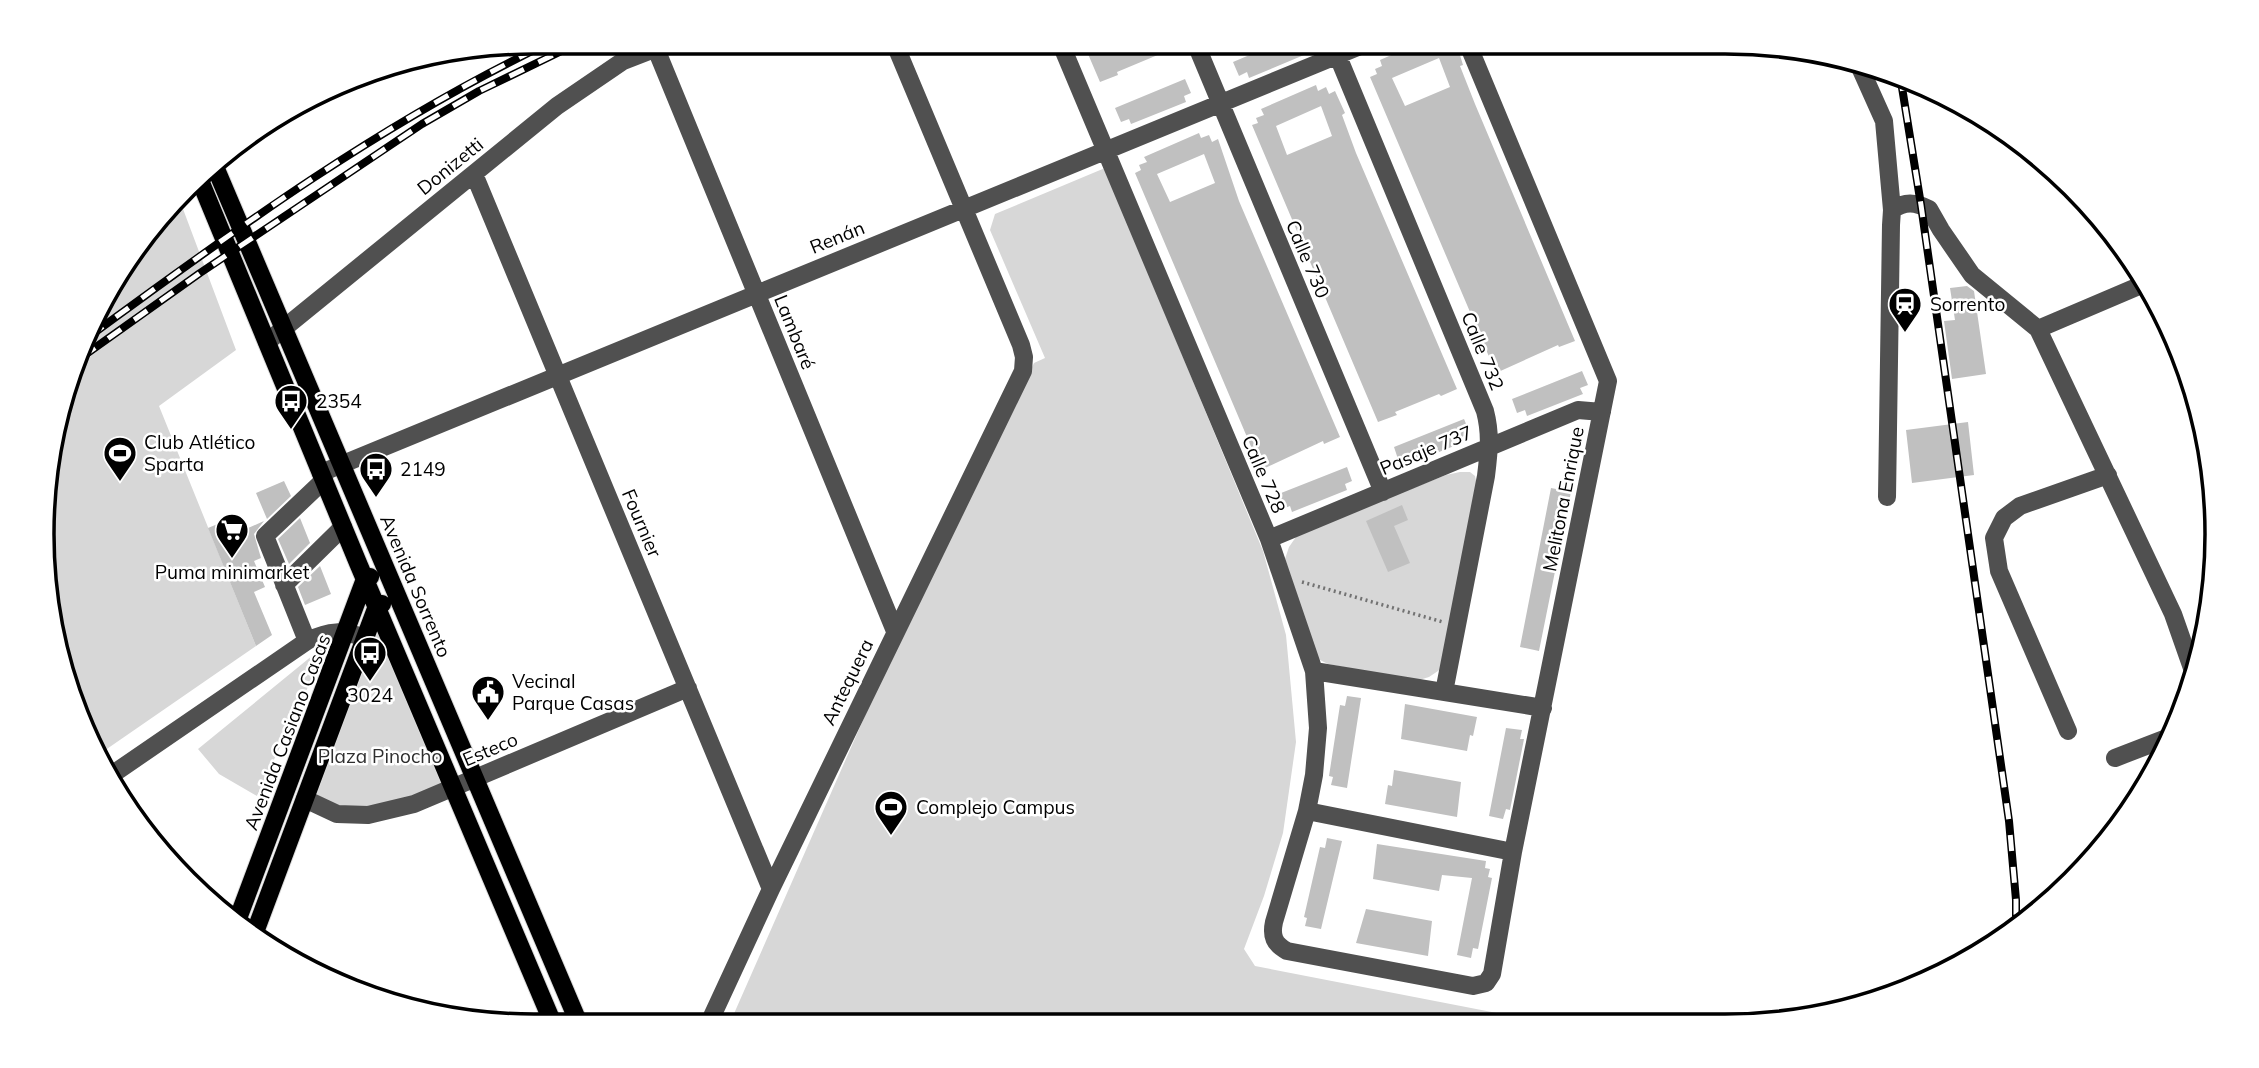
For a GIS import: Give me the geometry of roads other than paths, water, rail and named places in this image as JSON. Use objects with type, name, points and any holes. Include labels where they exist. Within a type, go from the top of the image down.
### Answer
[{"type":"main road","name":"Avenida Sorrento","points":[[218,173],[575,1014]]},
{"type":"main road","points":[[203,187],[548,1014]]},
{"type":"main road","points":[[365,579],[386,570]]},
{"type":"main road","name":"Avenida Casiano Casas","points":[[240,913],[365,579]]},
{"type":"main road","points":[[377,606],[398,597]]},
{"type":"main road","name":"Avenida Casiano Casas","points":[[257,926],[377,606]]},
{"type":"street","name":"Donizetti","points":[[267,342],[557,106],[623,61],[641,54]]},
{"type":"street","name":"Lambaré","points":[[667,54],[756,293],[895,632]]},
{"type":"street","points":[[899,54],[963,207]]},
{"type":"street","name":"Calle 728","points":[[1065,54],[1269,539],[1314,671],[1318,728],[1307,811],[1274,922],[1274,941],[1287,951],[1473,986],[1486,983]]},
{"type":"street","name":"Calle 730","points":[[1200,54],[1382,492]]},
{"type":"street","name":"Renán","points":[[322,476],[342,464],[1220,103],[1324,54]]},
{"type":"street","name":"Calle 732","points":[[1337,54],[1485,411],[1491,445],[1444,692]]},
{"type":"street","name":"Melitona Enrique","points":[[1472,54],[1608,381],[1513,852],[1492,974],[1486,983]]},
{"type":"street","points":[[1864,75],[1884,121],[1892,210],[1887,497]]},
{"type":"street","name":"Fournier","points":[[474,174],[771,889]]},
{"type":"street","points":[[1892,210],[1910,202],[1929,209],[1972,275],[2038,329],[2173,614],[2188,657]]},
{"type":"street","name":"Antequera","points":[[713,1014],[771,889],[1023,371],[1021,345],[963,207]]},
{"type":"street","points":[[2038,329],[2136,287]]},
{"type":"street","name":"Pasaje 737","points":[[1269,539],[1578,410],[1602,412]]},
{"type":"street","points":[[2068,731],[1999,571],[1994,538],[2004,518],[2020,506],[2108,475]]},
{"type":"street","points":[[307,640],[265,536],[322,476]]},
{"type":"street","points":[[284,584],[343,527]]},
{"type":"street","points":[[117,771],[307,640],[324,633],[347,631],[366,638]]},
{"type":"street","points":[[1314,671],[1543,708]]},
{"type":"street","name":"Esteco","points":[[305,799],[337,814],[368,815],[414,804],[688,688]]},
{"type":"street","points":[[2115,758],[2157,742]]},
{"type":"street","points":[[1307,811],[1513,852]]},
{"type":"street","points":[[565,1014],[573,1008]]},
{"type":"railway","points":[[101,328],[257,216],[371,141],[527,54]]},
{"type":"railway","points":[[91,351],[200,273],[422,124],[479,91],[555,54]]},
{"type":"railway","points":[[1902,88],[2009,821],[2016,916]]},
{"type":"place","name":"Sorrento","points":[[1905,334]]},
{"type":"place","name":"2354","points":[[291,431]]},
{"type":"place","name":"Club Atlético Sparta","points":[[120,483]]},
{"type":"place","name":"2149","points":[[376,499]]},
{"type":"place","name":"Puma minimarket","points":[[232,560]]},
{"type":"place","name":"3024","points":[[370,683]]},
{"type":"place","name":"Vecinal Parque Casas","points":[[488,722]]},
{"type":"place","name":"Complejo Campus","points":[[891,837]]},
{"type":"park label","name":"Plaza Pinocho","points":[[380,756]]}]
